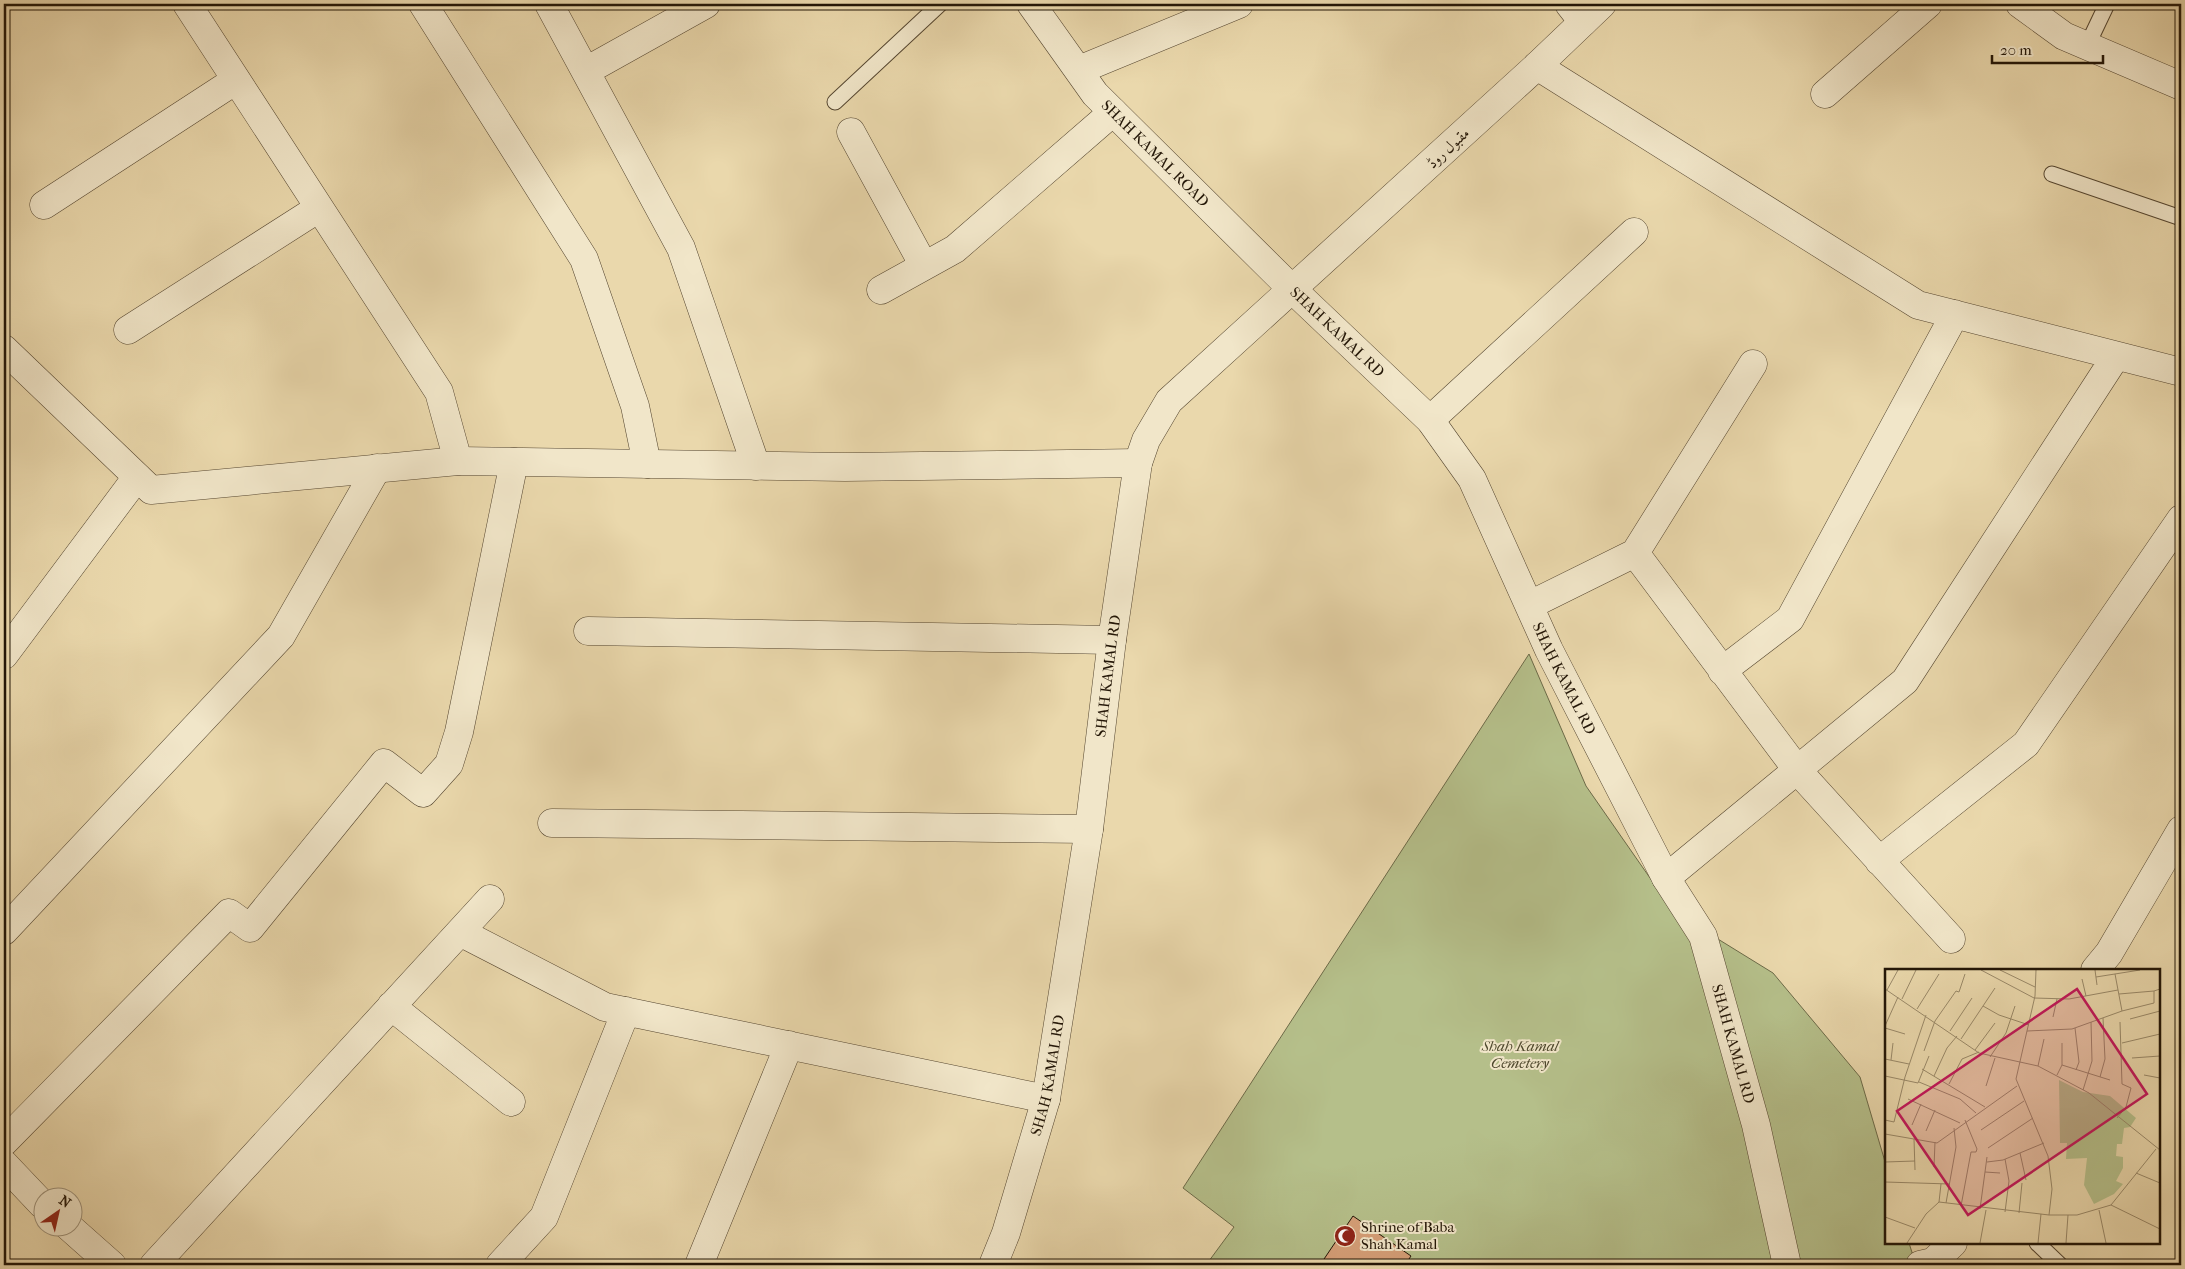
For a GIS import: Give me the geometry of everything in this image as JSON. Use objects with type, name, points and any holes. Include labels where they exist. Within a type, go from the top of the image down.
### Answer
[{"type":"street","points":[[187,4],[439,392],[458,461]]},
{"type":"street","points":[[423,4],[584,259],[635,406],[647,464]]},
{"type":"street","points":[[549,4],[681,248],[756,466]]},
{"type":"street","points":[[586,72],[706,4]]},
{"type":"street","name":"SHAH KAMAL ROAD","points":[[1031,4],[1095,94],[1293,290]]},
{"type":"street","points":[[1079,70],[1239,4]]},
{"type":"street","points":[[1825,94],[1928,4]]},
{"type":"street","points":[[2020,4],[2064,36],[2181,86]]},
{"type":"street","name":"مقبول روڈ","points":[[1293,290],[1537,66],[1585,10]]},
{"type":"street","points":[[1537,66],[1918,305],[2181,372]]},
{"type":"street","points":[[44,205],[236,80]]},
{"type":"street","points":[[880,290],[955,249],[1113,112]]},
{"type":"street","points":[[851,132],[924,266]]},
{"type":"street","points":[[128,330],[319,208]]},
{"type":"street","points":[[1430,420],[1634,232]]},
{"type":"street","name":"SHAH KAMAL RD","points":[[993,1265],[1006,1233],[1046,1099],[1089,828],[1112,640],[1138,463],[1146,440],[1170,401],[1293,290],[1430,420],[1472,479],[1549,650],[1666,878],[1702,936],[1756,1125],[1787,1265]]},
{"type":"street","points":[[1722,670],[1790,619],[1955,314]]},
{"type":"street","points":[[4,349],[150,490],[458,461],[845,467],[1138,463]]},
{"type":"street","points":[[1666,878],[1905,681],[2116,356]]},
{"type":"street","points":[[1530,605],[1635,553],[1753,364]]},
{"type":"street","points":[[4,1142],[229,913],[250,928],[384,763],[422,792],[449,764],[460,732],[514,462]]},
{"type":"street","points":[[10,913],[280,636],[377,468]]},
{"type":"street","points":[[4,654],[137,477]]},
{"type":"street","points":[[1879,861],[2026,744],[2181,519]]},
{"type":"street","points":[[1635,553],[1798,771],[1951,939]]},
{"type":"street","points":[[588,631],[1112,640]]},
{"type":"street","points":[[552,823],[1089,828]]},
{"type":"street","points":[[2096,969],[2109,953],[2181,830]]},
{"type":"street","points":[[154,1265],[490,899]]},
{"type":"street","points":[[460,932],[605,1006],[1046,1099]]},
{"type":"street","points":[[391,1006],[511,1102]]},
{"type":"street","points":[[500,1265],[544,1217],[626,1011]]},
{"type":"street","points":[[699,1265],[789,1045]]},
{"type":"street","points":[[4,1164],[32,1193]]},
{"type":"street","points":[[79,1236],[112,1265]]},
{"type":"street","points":[[1920,1265],[1933,1262],[1952,1244]]},
{"type":"lane","points":[[835,102],[940,4]]},
{"type":"lane","points":[[2087,46],[2107,4]]},
{"type":"lane","points":[[2052,174],[2181,218]]},
{"type":"lane","points":[[2038,1244],[2060,1265]]},
{"type":"green space","name":"Shah Kamal Cemetery","points":[[1529,654],[1586,786],[1657,888],[1679,915],[1773,973],[1860,1077],[1885,1162],[1885,1244],[1909,1244],[1916,1265],[1206,1265],[1234,1227],[1183,1188]]},
{"type":"building","points":[[1353,1216],[1411,1256],[1405,1265],[1320,1265]]},
{"type":"place","name":"Shrine of Baba Shah Kamal","points":[[1345,1236]]}]
